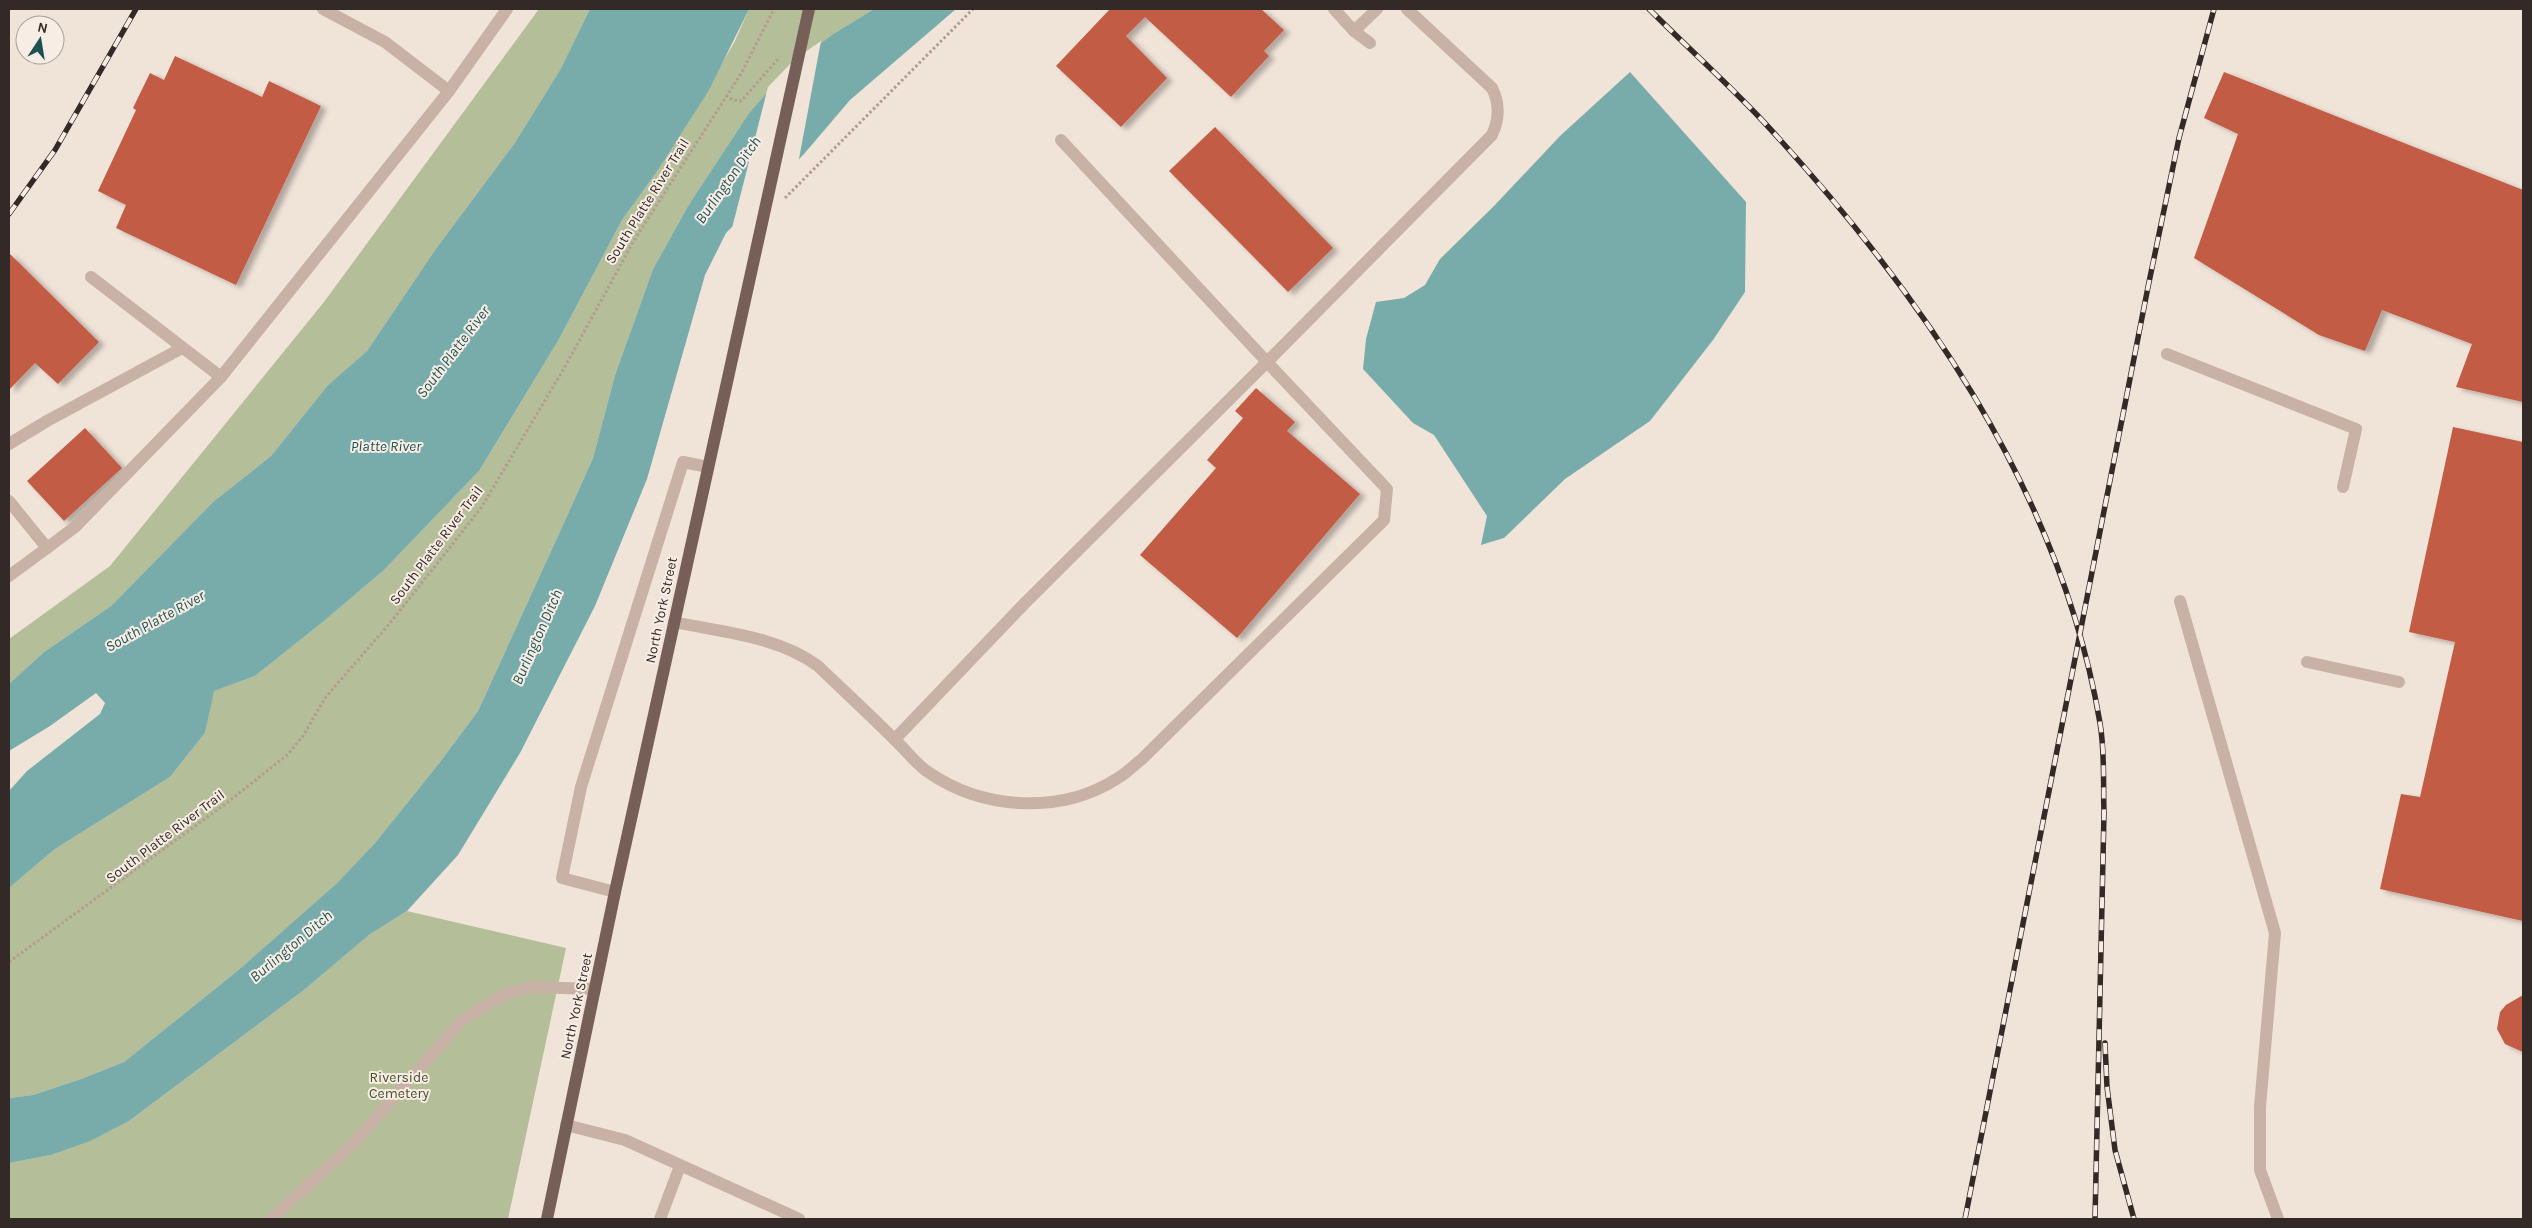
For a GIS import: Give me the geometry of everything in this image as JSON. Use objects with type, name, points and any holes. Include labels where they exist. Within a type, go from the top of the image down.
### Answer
[{"type":"main road","name":"North York Street","points":[[547,1219],[615,892],[809,10]]},
{"type":"lane","points":[[323,9],[385,42],[449,91]]},
{"type":"lane","points":[[9,576],[75,527],[220,377],[449,91],[507,9]]},
{"type":"lane","points":[[1334,9],[1354,31],[1370,43]]},
{"type":"lane","points":[[1354,31],[1377,9]]},
{"type":"lane","points":[[894,740],[1024,604],[1268,362],[1492,135],[1498,123],[1497,98],[1492,88],[1407,9]]},
{"type":"lane","points":[[674,622],[756,640],[805,656],[818,666],[926,771],[952,787],[981,797],[1035,804],[1065,800],[1092,791],[1118,778],[1142,759],[1384,520],[1387,489],[1061,140]]},
{"type":"lane","points":[[91,277],[220,377]]},
{"type":"lane","points":[[9,444],[47,421],[182,348]]},
{"type":"lane","points":[[2167,354],[2356,429],[2342,487]]},
{"type":"lane","points":[[615,892],[562,878],[581,786],[683,462],[708,467]]},
{"type":"lane","points":[[9,501],[47,548]]},
{"type":"lane","points":[[2180,601],[2276,933],[2260,1107],[2260,1170],[2278,1219]]},
{"type":"lane","points":[[2307,662],[2399,682]]},
{"type":"lane","points":[[271,1219],[352,1144],[461,1021],[503,994],[530,987],[594,989]]},
{"type":"lane","points":[[566,1125],[625,1140],[799,1219]]},
{"type":"lane","points":[[660,1219],[680,1166]]},
{"type":"path","name":"South Platte River Trail","points":[[9,962],[228,802],[287,754],[298,742],[325,698],[390,623],[481,508],[566,366],[632,242],[742,72],[774,9]]},
{"type":"path","points":[[767,202],[775,203],[788,196],[973,9]]},
{"type":"path","points":[[726,95],[733,100],[741,101],[776,62]]},
{"type":"green space","points":[[539,9],[590,9],[560,70],[514,144],[435,250],[367,351],[328,385],[271,456],[213,502],[111,606],[44,652],[9,684],[9,639],[110,566],[324,302]]},
{"type":"green space","points":[[749,9],[874,9],[833,34],[797,61],[749,113],[688,206],[653,269],[615,375],[593,458],[478,711],[375,843],[337,883],[236,972],[124,1062],[33,1095],[9,1098],[9,888],[55,849],[170,777],[205,733],[213,691],[255,676],[324,621],[384,570],[479,471],[558,341],[622,220],[656,173],[734,43]]},
{"type":"green space","name":"Riverside Cemetery","points":[[407,911],[566,948],[508,1219],[9,1219],[9,1163],[51,1155],[90,1140],[129,1121],[304,990],[369,935]]},
{"type":"water","name":"Platte River","points":[[590,9],[749,9],[709,90],[656,173],[622,220],[558,341],[479,471],[384,570],[324,621],[255,676],[214,691],[205,733],[170,777],[55,849],[9,888],[9,791],[27,771],[100,714],[105,703],[96,693],[50,726],[9,751],[9,684],[44,652],[111,606],[213,502],[271,456],[328,385],[367,351],[435,250],[514,144],[560,70]]},
{"type":"water","name":"Burlington Ditch","points":[[874,9],[956,9],[850,100],[804,154],[726,233],[705,275],[647,479],[595,606],[520,753],[458,855],[407,911],[369,935],[304,990],[129,1121],[90,1141],[51,1155],[9,1163],[9,1098],[33,1095],[124,1062],[236,972],[337,883],[375,843],[440,762],[478,711],[593,458],[615,375],[653,269],[688,206],[749,113],[773,86],[797,61],[833,34]]},
{"type":"water","points":[[1630,72],[1746,202],[1745,292],[1713,340],[1650,421],[1565,479],[1504,538],[1481,545],[1487,516],[1434,435],[1413,423],[1363,369],[1366,339],[1376,302],[1404,298],[1425,285],[1440,259],[1494,206],[1560,136]]},
{"type":"pier","points":[[821,41],[798,164],[731,232],[768,87],[795,59]]},
{"type":"building","points":[[1110,9],[1261,9],[1284,30],[1264,51],[1269,56],[1231,97],[1145,17],[1126,36],[1167,78],[1121,127],[1056,66]]},
{"type":"building","points":[[175,56],[262,97],[269,81],[321,106],[236,285],[116,228],[126,205],[98,191],[136,110],[133,108],[150,73],[164,80]]},
{"type":"building","points":[[2224,72],[2523,190],[2523,402],[2456,387],[2472,344],[2382,310],[2365,351],[2319,335],[2194,258],[2238,134],[2204,118]]},
{"type":"building","points":[[1215,127],[1333,248],[1288,292],[1169,171]]},
{"type":"building","points":[[9,253],[99,342],[58,384],[35,363],[9,390]]},
{"type":"building","points":[[1256,388],[1295,422],[1287,431],[1360,494],[1237,638],[1140,555],[1216,468],[1207,460],[1243,418],[1235,411]]},
{"type":"building","points":[[2453,427],[2523,442],[2523,921],[2380,889],[2401,794],[2420,797],[2455,642],[2409,632]]},
{"type":"building","points":[[85,428],[122,468],[64,521],[27,481]]},
{"type":"building","points":[[2523,995],[2523,1052],[2505,1044],[2497,1029],[2500,1012],[2506,1005]]},
{"type":"railway","points":[[9,214],[55,150],[136,9]]},
{"type":"railway","points":[[1649,9],[1761,119],[1819,184],[1875,252],[1927,323],[1975,397],[2017,474],[2053,555],[2081,637],[2103,745],[2104,813],[2095,1219]]},
{"type":"railway","points":[[1965,1219],[2148,287],[2179,138],[2214,9]]},
{"type":"railway","points":[[2105,1043],[2107,1087],[2115,1150],[2134,1219]]},
{"type":"water label","name":"South Platte River","points":[[453,352]]},
{"type":"water label","name":"South Platte River","points":[[155,621]]}]
